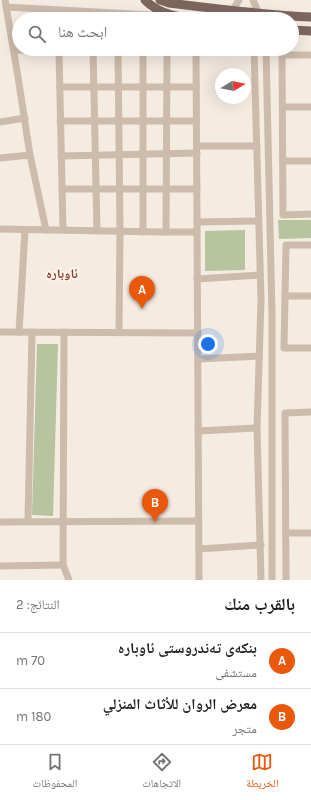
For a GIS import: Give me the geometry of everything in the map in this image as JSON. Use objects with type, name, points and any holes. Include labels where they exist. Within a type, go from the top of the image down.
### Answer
[{"type":"main road","points":[[145,0],[163,12]]},
{"type":"main road","points":[[160,0],[166,3],[241,12]]},
{"type":"main road","points":[[299,17],[311,17]]},
{"type":"main road","points":[[299,30],[311,31]]},
{"type":"street","points":[[232,11],[239,0]]},
{"type":"street","points":[[253,0],[258,12]]},
{"type":"street","points":[[12,40],[5,3],[67,12]]},
{"type":"street","points":[[299,55],[311,55]]},
{"type":"street","points":[[15,56],[30,155],[46,230]]},
{"type":"street","points":[[59,56],[63,230]]},
{"type":"street","points":[[93,56],[96,231]]},
{"type":"street","points":[[118,56],[120,188],[119,332]]},
{"type":"street","points":[[143,56],[143,232]]},
{"type":"street","points":[[166,232],[168,56]]},
{"type":"street","points":[[196,56],[199,580]]},
{"type":"street","points":[[254,56],[261,300],[257,428],[261,580]]},
{"type":"street","points":[[266,56],[272,392],[272,580]]},
{"type":"street","points":[[282,56],[284,215],[311,214]]},
{"type":"street","points":[[60,87],[196,87]]},
{"type":"street","points":[[283,107],[311,107]]},
{"type":"street","points":[[0,122],[24,118]]},
{"type":"street","points":[[60,121],[196,121]]},
{"type":"street","points":[[61,156],[166,154],[197,150],[257,146]]},
{"type":"street","points":[[0,158],[30,155]]},
{"type":"street","points":[[283,161],[311,161]]},
{"type":"street","points":[[62,189],[197,189]]},
{"type":"street","points":[[197,222],[258,221]]},
{"type":"street","points":[[0,229],[197,232]]},
{"type":"street","points":[[19,332],[25,230]]},
{"type":"street","points":[[311,245],[286,245],[284,348],[311,348]]},
{"type":"street","points":[[197,279],[260,275]]},
{"type":"street","points":[[285,296],[311,296]]},
{"type":"street","points":[[0,332],[198,333]]},
{"type":"street","points":[[28,521],[32,332]]},
{"type":"street","points":[[64,332],[63,565],[69,580]]},
{"type":"street","points":[[198,359],[259,356]]},
{"type":"street","points":[[258,393],[272,392]]},
{"type":"street","points":[[286,580],[285,413],[311,412]]},
{"type":"street","points":[[198,431],[257,428]]},
{"type":"street","points":[[0,522],[199,521]]},
{"type":"street","points":[[286,533],[311,532]]},
{"type":"street","points":[[199,549],[261,545]]},
{"type":"street","points":[[0,566],[63,565]]},
{"type":"green space","points":[[278,220],[311,220],[311,238],[279,239]]},
{"type":"green space","points":[[245,230],[245,270],[205,271],[205,231]]},
{"type":"green space","points":[[37,344],[58,344],[53,516],[32,515]]},
{"type":"place","name":"بنکەی تەندروستی ئاوبارە","points":[[142,309]]},
{"type":"place","name":"معرض الروان للأثاث المنزلي","points":[[155,522]]},
{"type":"district","name":"ئاوبارە","points":[[62,273]]}]
